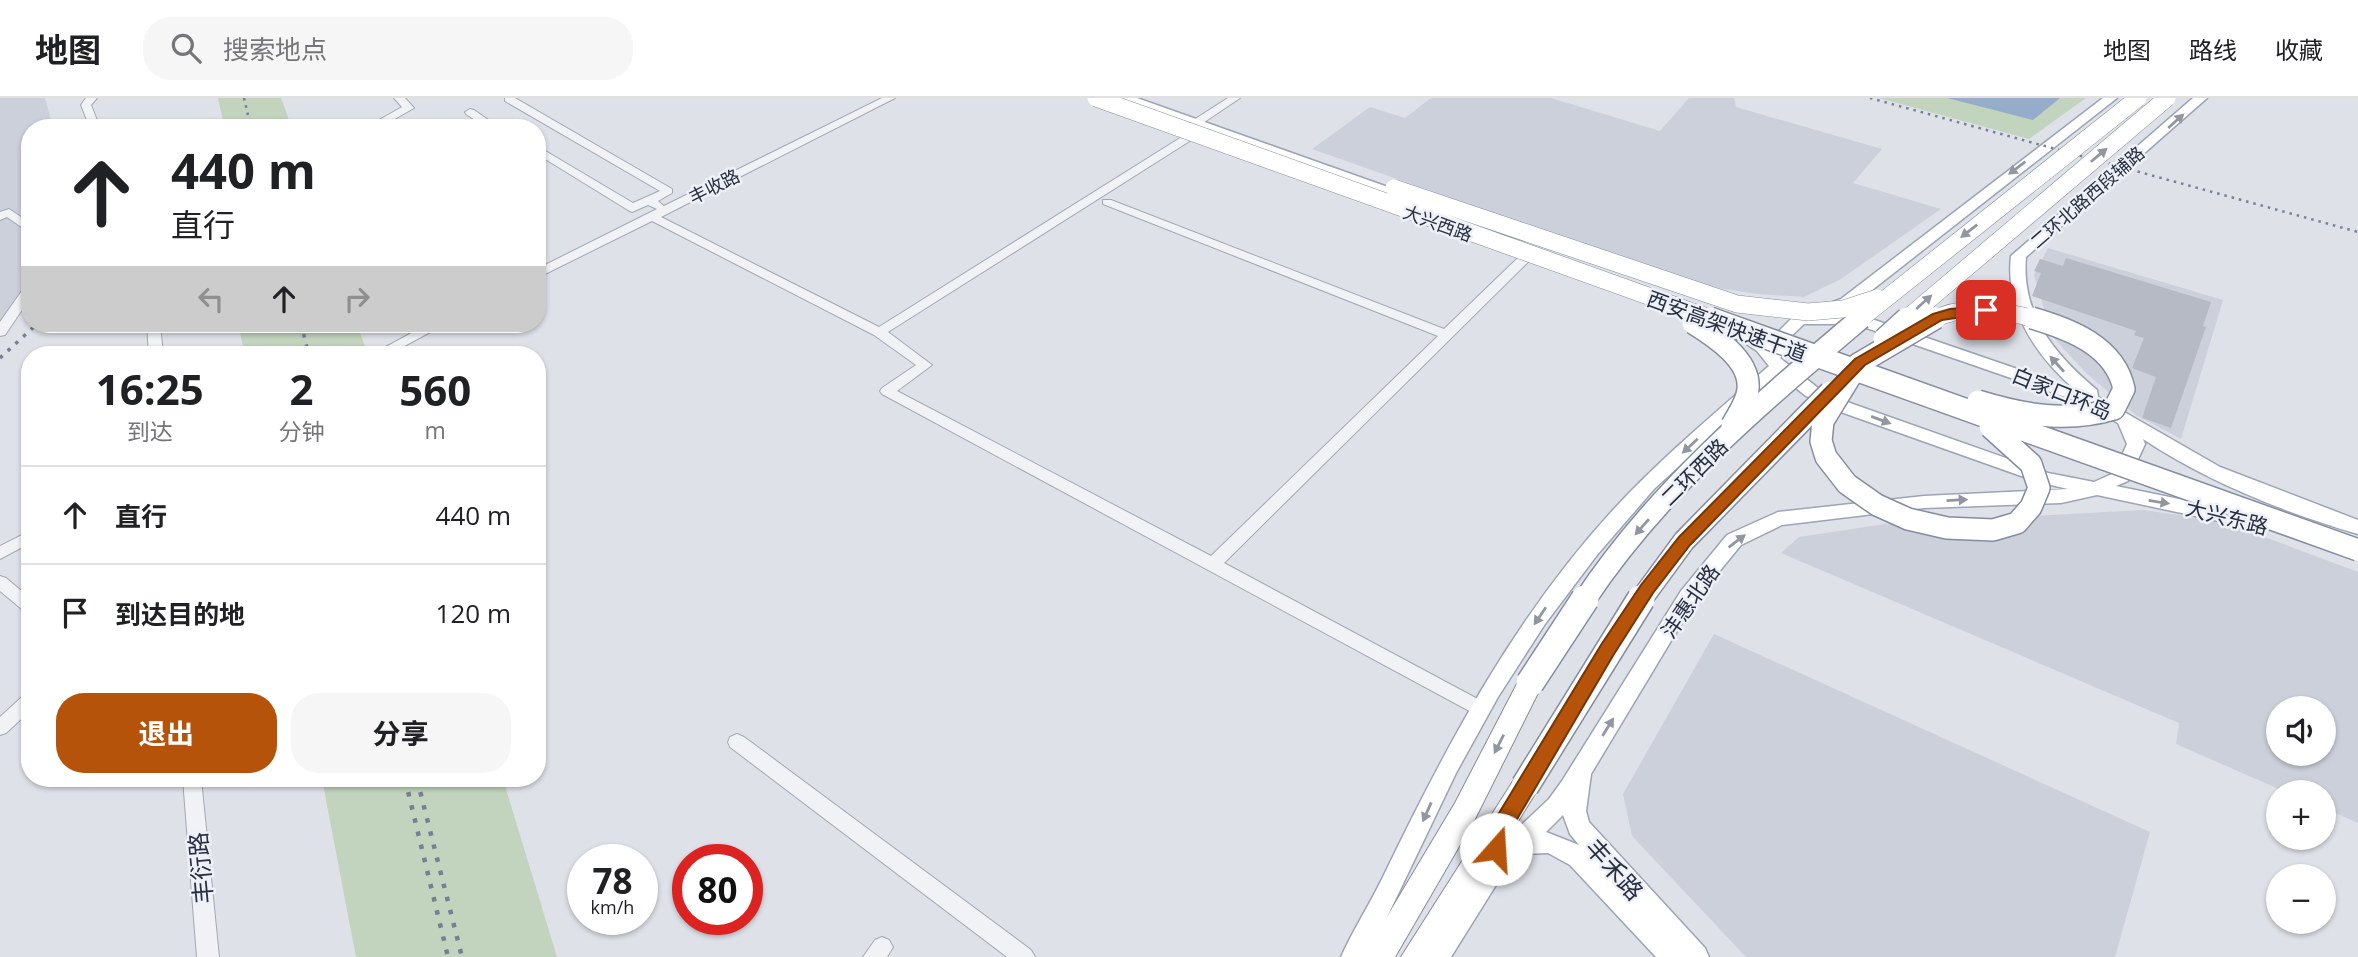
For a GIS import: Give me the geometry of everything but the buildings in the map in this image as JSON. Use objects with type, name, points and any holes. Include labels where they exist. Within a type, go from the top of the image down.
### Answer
[{"type":"highway","name":"西安高架快速干道","points":[[1096,98],[1272,156],[2358,541]]},
{"type":"highway","name":"西安高架快速干道","points":[[1114,98],[1910,392],[2358,550]]},
{"type":"highway","name":"二环西路","points":[[1378,957],[1465,811],[1530,682],[1604,572],[1684,478],[1766,399],[1906,280],[2138,98]]},
{"type":"highway","name":"二环西路","points":[[1416,957],[1509,836],[1525,786],[1614,639],[1647,589],[1685,541],[1860,362],[1929,297],[2167,98]]},
{"type":"highway","points":[[1272,156],[1413,194],[1673,284],[1758,307],[1814,312],[1854,306],[1881,296],[1906,280]]},
{"type":"highway","points":[[1272,156],[1395,213],[1677,314],[1718,340],[1742,367],[1749,387],[1731,428],[1684,478]]},
{"type":"highway","points":[[1910,392],[1988,426],[2031,464],[2039,488],[2029,511],[2016,524],[1971,531],[1907,519],[1868,500],[1840,477],[1828,459],[1822,442],[1822,422],[1860,362],[1950,313],[2005,312],[2053,325],[2095,345],[2119,370],[2124,389],[2114,409],[2084,419],[2033,416],[1934,391]]},
{"type":"highway","points":[[1492,869],[1509,836]]},
{"type":"highway","points":[[1369,957],[1403,915]]},
{"type":"main road","name":"大兴西路","points":[[1086,98],[1194,129],[1714,302],[1800,319]]},
{"type":"main road","name":"大兴西路","points":[[1125,98],[1194,129],[1528,255],[1737,330],[1763,348],[1778,367]]},
{"type":"main road","points":[[2092,490],[2013,467],[1844,407],[1812,392],[1778,367],[1775,343],[1800,319],[1847,302],[2111,98]]},
{"type":"main road","name":"二环北路西段辅路","points":[[2108,408],[2068,376],[2042,348],[2014,276],[2019,256],[2202,98]]},
{"type":"main road","name":"白家口环岛","points":[[1800,319],[1857,318],[2108,408],[2126,422],[2136,444],[2121,477],[2092,490]]},
{"type":"main road","points":[[1353,957],[1392,890],[1447,768],[1502,672],[1569,575],[1648,485],[1778,367]]},
{"type":"main road","name":"大兴东路","points":[[2126,422],[2232,480],[2358,527]]},
{"type":"main road","name":"大兴东路","points":[[2092,490],[2229,514],[2358,558]]},
{"type":"main road","name":"沣惠北路","points":[[1509,836],[1557,806],[1688,596],[1734,540],[1778,519],[1924,502],[2061,497],[2092,490]]},
{"type":"main road","name":"丰禾路","points":[[1584,766],[1574,811],[1578,827],[1696,957]]},
{"type":"main road","name":"丰禾路","points":[[1509,836],[1551,842],[1579,857],[1673,957]]},
{"type":"main road","points":[[1436,957],[1492,869]]},
{"type":"street","points":[[91,119],[86,105],[92,98]]},
{"type":"street","points":[[388,119],[410,108],[399,98]]},
{"type":"street","name":"丰收路","points":[[546,270],[890,98]]},
{"type":"street","points":[[879,332],[1194,129],[1235,98]]},
{"type":"street","points":[[509,99],[544,119]]},
{"type":"street","points":[[470,112],[481,119]]},
{"type":"street","points":[[546,120],[668,191],[632,208],[546,155]]},
{"type":"street","points":[[649,201],[666,210]]},
{"type":"street","points":[[1107,202],[1447,335]]},
{"type":"street","points":[[0,216],[9,212],[21,222]]},
{"type":"street","points":[[653,217],[879,332],[925,365],[887,391],[1481,709]]},
{"type":"street","points":[[1213,564],[1528,255]]},
{"type":"street","points":[[0,332],[21,301]]},
{"type":"street","points":[[395,346],[421,333]]},
{"type":"street","points":[[0,553],[21,541]]},
{"type":"street","points":[[0,582],[21,600]]},
{"type":"street","points":[[0,728],[21,708]]},
{"type":"street","points":[[737,741],[1024,957]]},
{"type":"street","name":"丰衍路","points":[[193,787],[208,957]]},
{"type":"shaded area","points":[[0,98],[45,98],[51,119],[21,119],[21,291],[0,325]]},
{"type":"shaded area","points":[[1431,98],[1551,98],[1660,131],[1689,98],[1734,98],[1736,107],[1882,149],[1853,183],[1941,209],[1841,279],[1804,297],[1757,294],[1698,285],[1312,149],[1370,107],[1405,118]]},
{"type":"shaded area","points":[[2048,248],[2223,300],[2181,439],[2136,415],[2086,373],[2052,336],[2034,275]]},
{"type":"shaded area","points":[[2143,510],[2222,521],[2358,572],[2358,823],[2336,813],[2336,780],[2266,780],[2266,783],[2176,744],[2179,723],[1781,553],[1799,537],[1885,524]]},
{"type":"shaded area","points":[[1714,634],[2150,832],[2115,957],[1746,957],[1632,836],[1623,794]]},
{"type":"green space","points":[[218,98],[281,98],[289,119],[223,119]]},
{"type":"green space","points":[[1879,98],[2086,98],[2029,139]]},
{"type":"green space","points":[[240,333],[360,333],[365,346],[243,346]]},
{"type":"green space","points":[[324,787],[505,787],[557,957],[356,957]]},
{"type":"water","points":[[1947,98],[2060,98],[2033,120]]},
{"type":"railway","points":[[244,98],[249,119]]},
{"type":"railway","points":[[1870,98],[2358,232]]},
{"type":"railway","points":[[0,358],[27,333]]},
{"type":"railway","points":[[303,333],[307,346]]},
{"type":"railway","points":[[407,787],[448,957]]},
{"type":"railway","points":[[419,787],[462,957]]},
{"type":"route","points":[[1496,849],[1500,829],[1607,650],[1647,589],[1685,541],[1860,362],[1938,317],[1950,313],[1986,310]]}]
